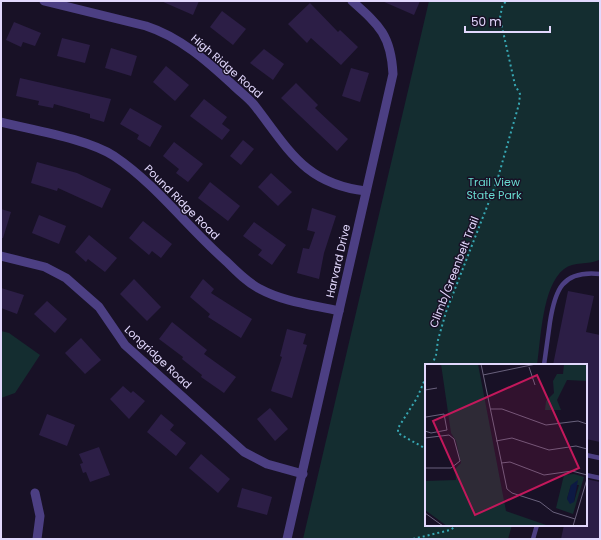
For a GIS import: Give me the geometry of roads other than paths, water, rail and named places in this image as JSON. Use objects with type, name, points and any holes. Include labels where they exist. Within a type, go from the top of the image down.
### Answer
[{"type":"street","name":"High Ridge Road","points":[[44,1],[146,26],[158,30],[182,42],[217,70],[254,105],[289,152],[319,178],[348,189],[366,191]]},
{"type":"street","name":"Harvard Drive","points":[[287,539],[393,74],[392,55],[387,40],[378,25],[352,1]]},
{"type":"street","name":"Pound Ridge Road","points":[[1,122],[86,144],[107,152],[136,173],[162,197],[205,243],[244,278],[260,289],[285,299],[339,311]]},
{"type":"street","name":"Longridge Road","points":[[1,256],[45,267],[66,278],[99,307],[125,345],[244,452],[267,464],[303,474]]},
{"type":"street","points":[[35,493],[40,516],[36,539]]},
{"type":"lane","points":[[544,364],[553,303],[557,289],[568,279],[577,275],[600,274]]},
{"type":"lane","points":[[587,455],[600,458]]},
{"type":"lane","points":[[587,475],[600,478]]},
{"type":"lane","points":[[533,539],[537,526]]},
{"type":"park label","name":"Trail View State Park","points":[[494,188]]}]
